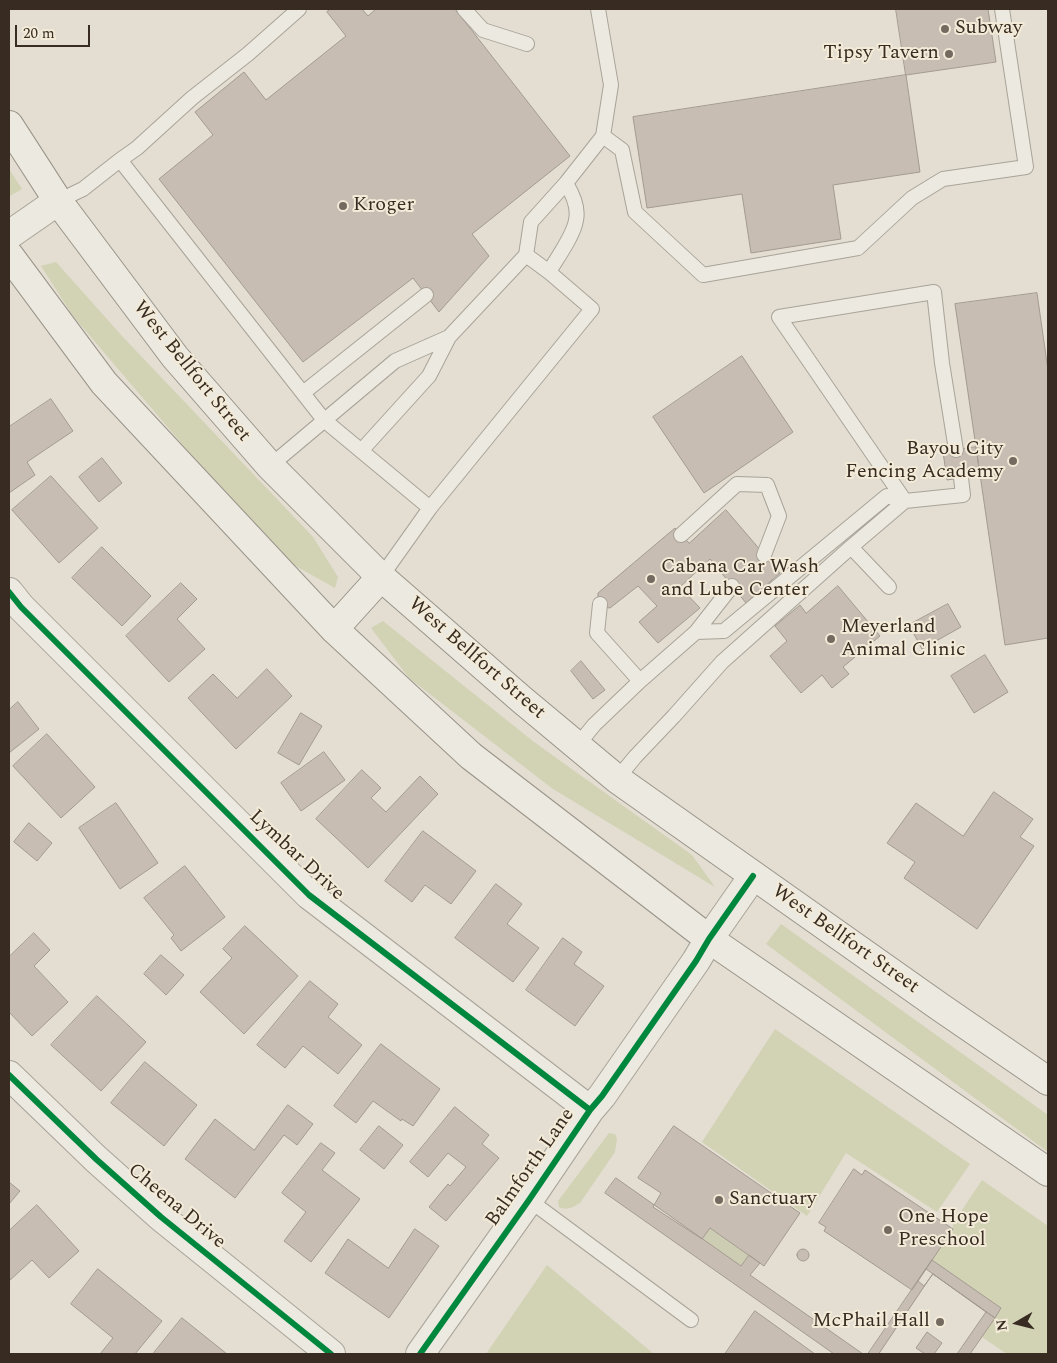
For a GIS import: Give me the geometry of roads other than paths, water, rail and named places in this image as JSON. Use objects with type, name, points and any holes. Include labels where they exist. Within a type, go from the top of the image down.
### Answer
[{"type":"main road","name":"West Bellfort Street","points":[[9,125],[58,201],[175,357],[270,466],[381,577],[577,746],[617,778],[940,1007],[1048,1081]]},
{"type":"main road","points":[[9,235],[58,201]]},
{"type":"main road","points":[[9,255],[104,383],[334,629],[471,756],[709,940],[1048,1172]]},
{"type":"main road","points":[[334,629],[381,577]]},
{"type":"main road","name":"Lymbar Drive","points":[[9,592],[21,607],[309,895],[590,1110]]},
{"type":"main road","name":"Balmforth Lane","points":[[420,1354],[590,1110],[608,1088],[754,876]]},
{"type":"main road","name":"Cheena Drive","points":[[9,1075],[96,1159],[161,1217],[331,1354]]},
{"type":"lane","points":[[58,201],[84,189],[137,148],[192,98],[248,54],[299,9]]},
{"type":"lane","points":[[464,9],[483,30],[528,44]]},
{"type":"lane","points":[[361,450],[429,376],[450,337],[526,255],[531,222],[566,183],[603,136],[611,85],[598,9]]},
{"type":"lane","points":[[603,136],[622,150],[635,212],[703,275],[858,248],[912,198],[943,179],[1026,167],[1002,9]]},
{"type":"lane","points":[[120,160],[324,420],[430,508]]},
{"type":"lane","points":[[549,272],[570,236],[577,219],[575,203],[566,183]]},
{"type":"lane","points":[[381,577],[430,508],[592,309],[526,255]]},
{"type":"lane","points":[[905,501],[779,318],[934,292],[942,363],[956,450]]},
{"type":"lane","points":[[303,393],[426,295]]},
{"type":"lane","points":[[270,466],[395,361],[450,337]]},
{"type":"lane","points":[[696,632],[724,631],[887,496],[905,501],[963,494],[961,478]]},
{"type":"lane","points":[[681,534],[737,484],[767,485],[779,516],[764,555]]},
{"type":"lane","points":[[617,778],[722,662],[905,501]]},
{"type":"lane","points":[[851,547],[889,587]]},
{"type":"lane","points":[[577,746],[594,726],[640,681],[696,632],[732,586]]},
{"type":"lane","points":[[600,604],[597,634],[640,681]]},
{"type":"lane","points":[[529,1200],[691,1320]]},
{"type":"place","name":"Subway","points":[[945,29]]},
{"type":"place","name":"Tipsy Tavern","points":[[949,54]]},
{"type":"place","name":"Kroger","points":[[343,206]]},
{"type":"place","name":"Bayou City Fencing Academy","points":[[1013,461]]},
{"type":"place","name":"Cabana Car Wash and Lube Center","points":[[651,579]]},
{"type":"place","name":"Meyerland Animal Clinic","points":[[831,639]]},
{"type":"place","name":"Sanctuary","points":[[719,1200]]},
{"type":"place","name":"One Hope Preschool","points":[[888,1230]]},
{"type":"place","name":"McPhail Hall","points":[[940,1322]]}]
